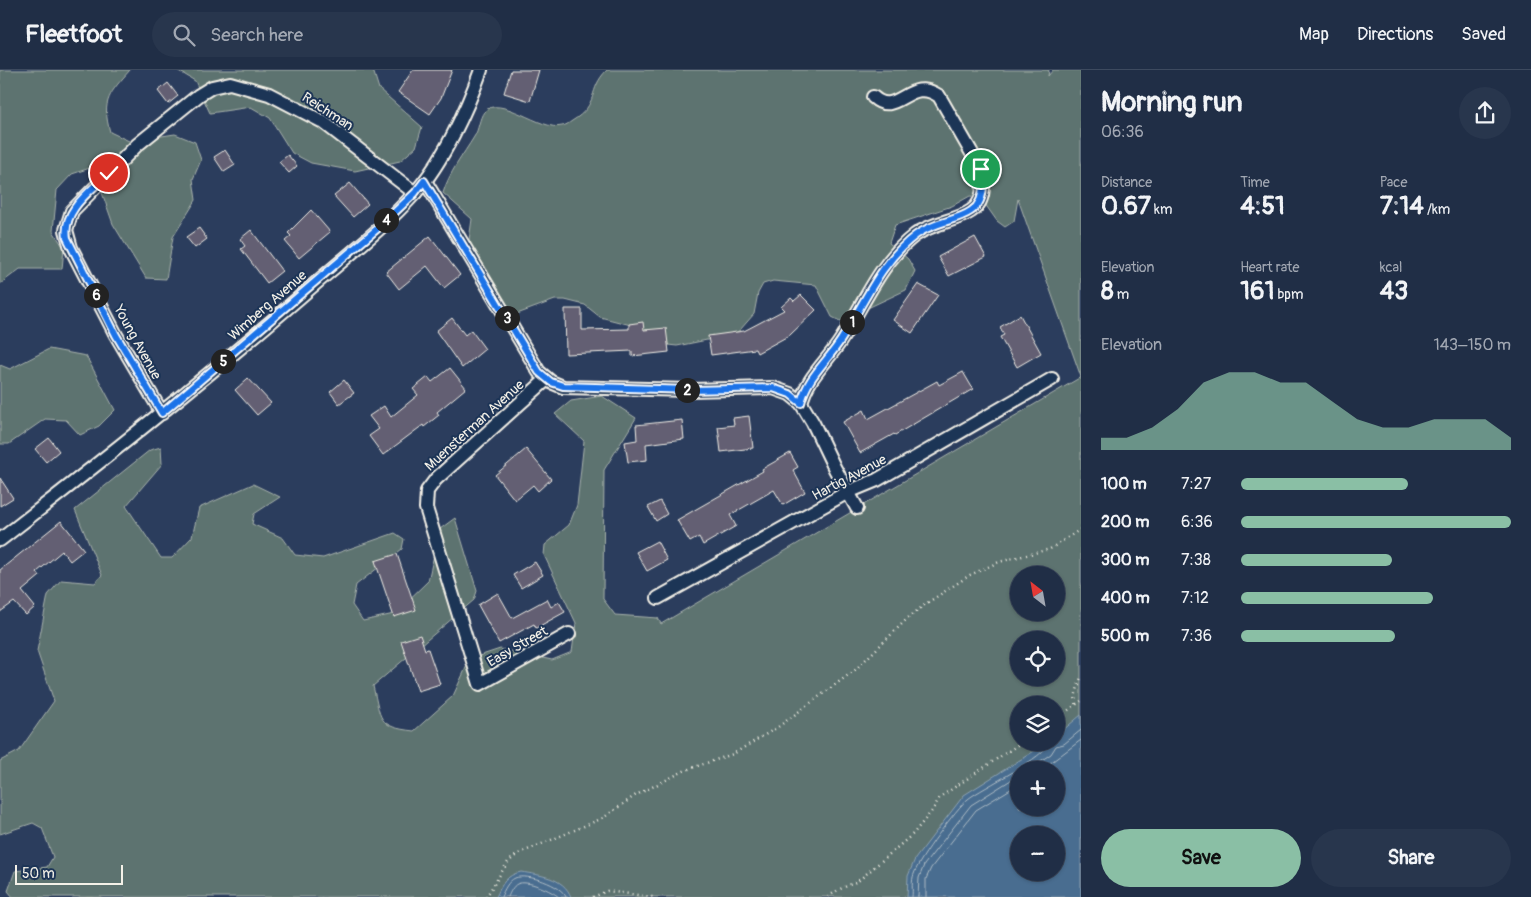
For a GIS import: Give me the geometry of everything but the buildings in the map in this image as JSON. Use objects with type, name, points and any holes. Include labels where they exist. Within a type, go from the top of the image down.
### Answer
[{"type":"street","name":"Wimberg Avenue","points":[[0,540],[162,413],[263,329],[415,193],[458,123],[482,70]]},
{"type":"street","name":"Reichman","points":[[66,230],[68,217],[72,211],[137,145],[178,109],[212,87],[230,83],[286,102],[322,122],[415,193]]},
{"type":"street","points":[[801,403],[808,382],[840,342],[870,289],[900,248],[916,234],[934,224],[971,211],[983,192],[984,180],[981,169],[939,96],[932,92],[917,90],[887,105],[881,104],[873,97]]},
{"type":"street","points":[[424,181],[539,372],[547,379],[563,386],[691,390],[773,388],[790,394],[801,403],[857,508]]},
{"type":"street","name":"Young Avenue","points":[[66,230],[71,248],[116,335],[162,413]]},
{"type":"street","name":"Muensterman Avenue","points":[[480,684],[427,517],[425,497],[436,478],[547,379]]},
{"type":"street","name":"Hartig Avenue","points":[[658,598],[848,492],[877,480],[1052,379]]},
{"type":"street","name":"Easy Street","points":[[480,684],[569,634]]},
{"type":"path","points":[[486,897],[508,862],[518,854],[603,818],[636,796],[686,770],[733,754],[778,727],[848,676],[908,618],[970,575],[999,562],[1050,549],[1081,529]]},
{"type":"path","points":[[1076,704],[1075,696],[1081,678]]},
{"type":"path","points":[[1065,712],[1081,701]]},
{"type":"path","points":[[828,897],[838,890],[858,882],[913,834],[932,811],[940,797],[1010,750]]},
{"type":"path","points":[[593,897],[607,891],[653,897]]},
{"type":"green space","points":[[0,70],[130,70],[117,85],[107,104],[107,121],[110,132],[129,141],[175,134],[195,142],[201,160],[193,179],[196,200],[173,237],[166,279],[146,278],[113,224],[93,167],[72,174],[57,190],[53,231],[64,248],[62,269],[20,269],[0,284]]},
{"type":"green space","points":[[177,70],[373,70],[379,89],[422,127],[416,147],[400,161],[355,171],[311,163],[292,153],[270,118],[251,107],[210,113],[195,81]]},
{"type":"green space","points":[[607,70],[1049,70],[1048,76],[1053,70],[1081,70],[1081,377],[1018,199],[1014,221],[1005,227],[997,221],[980,197],[970,196],[952,206],[895,225],[889,243],[908,259],[915,271],[906,290],[840,321],[832,317],[816,285],[773,281],[763,284],[758,293],[754,314],[740,330],[732,335],[677,346],[668,345],[631,325],[600,317],[585,305],[565,300],[555,300],[517,314],[507,311],[475,261],[469,240],[472,219],[443,193],[449,178],[476,134],[481,117],[491,107],[510,110],[543,124],[564,126],[581,115],[586,109],[597,84]]},
{"type":"green space","points":[[49,349],[86,356],[115,410],[99,426],[80,435],[66,420],[45,419],[9,444],[0,444],[0,365],[10,369]]},
{"type":"green space","points":[[1081,377],[1081,897],[13,897],[8,891],[15,871],[47,867],[53,857],[42,828],[33,823],[0,834],[0,761],[19,751],[54,701],[37,651],[48,595],[61,580],[95,583],[102,575],[75,510],[150,450],[161,447],[162,464],[126,506],[161,558],[172,558],[192,537],[199,508],[253,484],[280,497],[254,514],[252,524],[283,538],[295,555],[323,558],[395,533],[404,539],[402,549],[356,585],[352,605],[363,621],[394,614],[428,581],[440,529],[455,518],[477,591],[474,600],[373,686],[380,714],[387,724],[414,731],[453,696],[470,659],[500,649],[552,660],[572,652],[576,623],[544,555],[545,545],[569,525],[577,505],[584,441],[555,414],[571,401],[602,396],[636,418],[604,470],[603,599],[615,615],[658,618],[661,624]]},
{"type":"water","points":[[1081,715],[1081,897],[907,897],[908,876],[915,859],[964,795],[1010,766],[1010,816],[1065,816],[1065,761],[1018,761],[1034,751],[1065,751],[1065,728]]},
{"type":"water","points":[[521,872],[557,881],[568,890],[571,897],[496,897],[505,881],[512,875]]},
{"type":"route","points":[[109,173],[68,217],[66,224],[67,238],[116,335],[162,413],[263,329],[377,229],[415,193],[424,181],[437,199],[539,372],[551,382],[563,386],[691,390],[773,388],[790,394],[801,403],[802,396],[813,374],[840,342],[870,289],[900,248],[916,234],[934,224],[971,211],[978,202],[983,192],[984,180],[981,169]]}]
